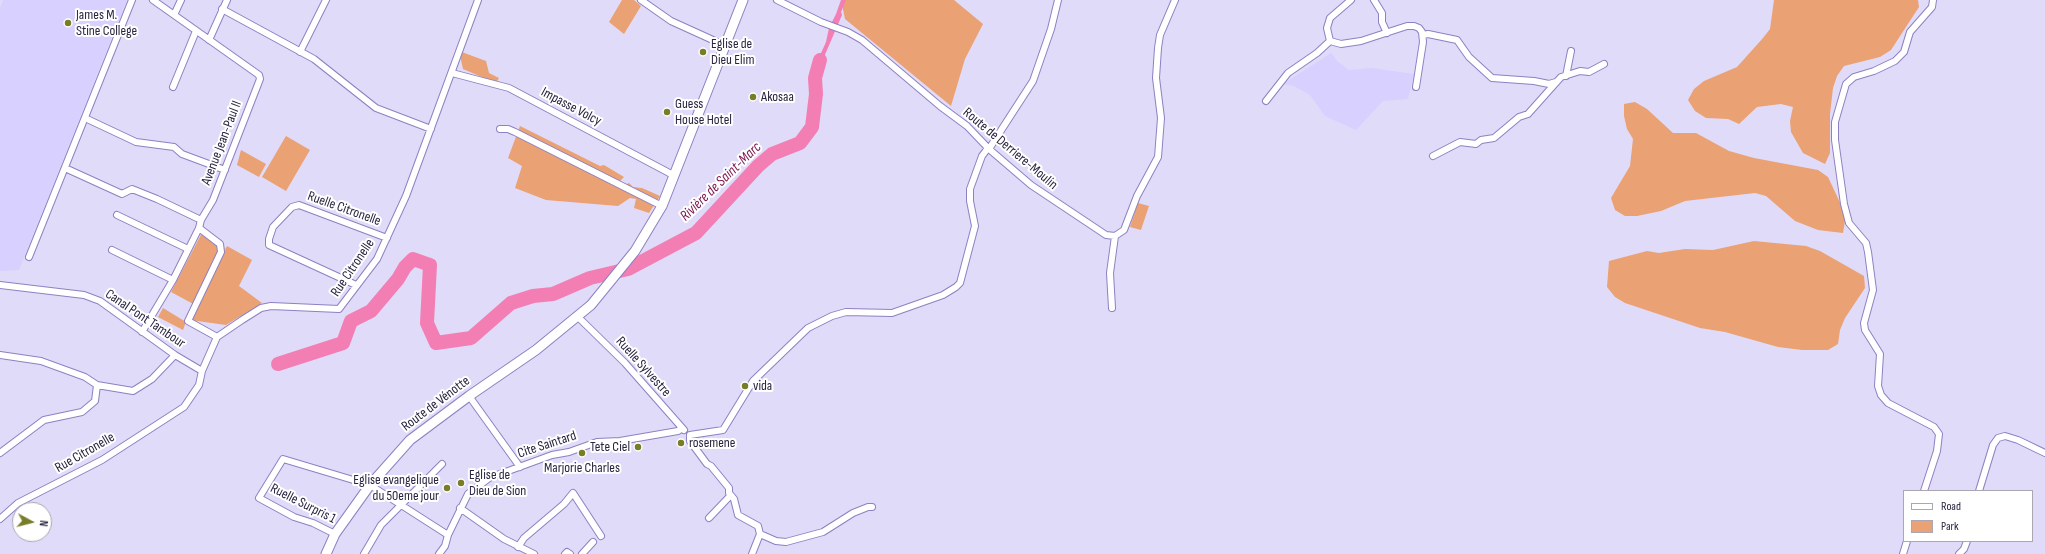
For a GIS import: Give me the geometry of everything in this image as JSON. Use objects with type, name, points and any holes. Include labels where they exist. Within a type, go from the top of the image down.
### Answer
[{"type":"street","points":[[29,257],[132,0]]},
{"type":"street","name":"Avenue Jean-Paul II","points":[[142,332],[173,280],[199,228],[201,220],[213,200],[260,79],[259,75],[153,0]]},
{"type":"street","points":[[174,15],[181,0]]},
{"type":"street","points":[[209,40],[227,0]]},
{"type":"street","points":[[300,52],[326,0]]},
{"type":"street","name":"Rue Citronelle","points":[[0,519],[18,503],[102,460],[184,407],[199,385],[202,371],[217,337],[261,308],[279,306],[339,309],[377,259],[406,196],[478,0]]},
{"type":"street","points":[[641,0],[671,21],[726,46]]},
{"type":"street","name":"Route de Vénotte","points":[[326,554],[335,534],[370,485],[410,440],[469,396],[536,350],[577,316],[601,294],[635,252],[662,206],[743,0]]},
{"type":"street","name":"Route de Derriere-Moulin","points":[[777,0],[821,22],[848,32],[862,40],[940,106],[967,126],[988,148],[1046,196],[1106,235],[1115,236]]},
{"type":"street","points":[[752,554],[760,534],[758,526],[738,515],[734,499],[730,496],[729,488],[703,459],[690,441],[690,435],[723,430],[753,381],[808,328],[832,316],[846,312],[892,313],[943,295],[960,283],[975,226],[970,201],[970,189],[982,156],[1033,81],[1051,29],[1058,0]]},
{"type":"street","points":[[1112,308],[1110,274],[1115,236],[1124,230],[1137,196],[1158,157],[1162,118],[1156,78],[1158,48],[1160,35],[1175,0]]},
{"type":"street","points":[[1330,41],[1327,28],[1330,18],[1351,0]]},
{"type":"street","points":[[1374,0],[1382,13],[1382,22],[1387,33]]},
{"type":"street","points":[[1924,490],[1938,446],[1939,434],[1934,427],[1888,403],[1881,395],[1878,386],[1880,354],[1865,330],[1864,323],[1873,290],[1868,252],[1866,243],[1849,222],[1844,204],[1835,140],[1836,122],[1846,84],[1854,78],[1874,71],[1895,60],[1904,52],[1910,32],[1932,7],[1933,0]]},
{"type":"street","points":[[222,9],[314,59],[376,108],[431,129]]},
{"type":"street","points":[[1330,41],[1341,44],[1361,41],[1414,26],[1419,28],[1423,35],[1416,87]]},
{"type":"street","points":[[173,87],[196,31]]},
{"type":"street","points":[[1423,35],[1428,34],[1457,40],[1469,57],[1492,78],[1534,81],[1549,84],[1556,82]]},
{"type":"street","points":[[1266,101],[1288,73],[1317,53],[1330,41]]},
{"type":"street","points":[[1566,76],[1571,51]]},
{"type":"street","points":[[1433,156],[1460,142],[1476,144],[1481,140],[1490,139],[1500,134],[1519,117],[1528,114],[1561,77],[1580,71],[1589,72],[1604,64]]},
{"type":"street","name":"Impasse Volcy","points":[[452,73],[509,88],[674,176]]},
{"type":"street","points":[[85,118],[136,142],[174,147],[182,154],[225,170]]},
{"type":"street","points":[[500,129],[508,129],[515,132],[662,206]]},
{"type":"street","points":[[65,168],[122,194],[132,189],[201,220]]},
{"type":"street","name":"Ruelle Citronelle","points":[[356,285],[269,245],[269,239],[273,226],[292,207],[299,205],[387,238]]},
{"type":"street","points":[[117,215],[188,249]]},
{"type":"street","points":[[199,228],[220,244],[221,252],[188,321],[217,337]]},
{"type":"street","points":[[112,250],[173,280]]},
{"type":"street","name":"Canal Pont Tambour","points":[[0,286],[84,296],[100,301],[175,355],[202,371]]},
{"type":"street","name":"Ruelle Sylvestre","points":[[577,316],[625,362],[682,428],[690,435]]},
{"type":"street","points":[[0,354],[41,361],[85,377],[97,385],[133,391],[152,379],[175,355]]},
{"type":"street","points":[[0,453],[44,420],[82,412],[95,401],[97,385]]},
{"type":"street","points":[[469,396],[520,467]]},
{"type":"street","name":"Cite Saintard","points":[[439,554],[445,546],[448,534],[468,494],[476,487],[499,474],[552,455],[569,452],[597,442],[620,441],[678,431],[682,428]]},
{"type":"street","points":[[1979,490],[1993,445],[1998,438],[2005,436],[2018,440],[2045,453]]},
{"type":"street","name":"Ruelle Surpris 1","points":[[335,534],[313,523],[294,517],[259,498],[283,459],[370,485],[399,505],[448,534]]},
{"type":"street","points":[[364,554],[381,525],[399,505],[442,464]]},
{"type":"street","points":[[518,547],[524,538],[564,504],[573,493],[601,536]]},
{"type":"street","points":[[709,518],[730,496]]},
{"type":"street","points":[[760,534],[776,541],[786,542],[805,538],[823,532],[853,513],[872,507]]},
{"type":"street","points":[[460,508],[504,539],[534,554]]},
{"type":"street","points":[[582,554],[593,542]]},
{"type":"street","points":[[1903,554],[1907,542]]},
{"type":"street","points":[[1959,554],[1964,549],[1967,542]]},
{"type":"street","points":[[565,554],[567,552],[570,554]]},
{"type":"shaded area","points":[[3,0],[127,0],[19,270],[0,271],[0,8]]},
{"type":"shaded area","points":[[841,0],[846,0],[841,12],[842,15],[815,78],[814,75],[817,62]]},
{"type":"shaded area","points":[[1331,53],[1337,61],[1349,70],[1372,68],[1414,74],[1408,99],[1383,101],[1356,130],[1325,116],[1310,95],[1294,86],[1283,84]]},
{"type":"green space","points":[[622,0],[634,0],[641,6],[624,34],[609,22]]},
{"type":"green space","points":[[841,0],[954,0],[983,24],[965,59],[951,106],[845,19]]},
{"type":"green space","points":[[1774,0],[1918,0],[1919,7],[1891,50],[1880,57],[1844,66],[1837,76],[1833,88],[1830,114],[1830,153],[1825,164],[1803,153],[1791,132],[1790,121],[1793,107],[1781,104],[1757,107],[1739,124],[1728,119],[1706,118],[1695,111],[1688,100],[1694,89],[1704,81],[1737,67],[1763,38],[1770,29]]},
{"type":"green space","points":[[459,51],[486,61],[489,73],[499,78],[496,83],[463,69]]},
{"type":"green space","points":[[1635,102],[1647,109],[1673,133],[1696,133],[1729,151],[1754,158],[1818,170],[1828,177],[1843,209],[1845,221],[1843,233],[1818,230],[1795,221],[1766,196],[1755,193],[1685,201],[1661,211],[1637,216],[1625,216],[1615,210],[1611,198],[1630,166],[1633,139],[1627,129],[1624,116],[1624,104]]},
{"type":"green space","points":[[520,126],[600,166],[604,165],[624,177],[618,183],[622,186],[629,183],[633,187],[642,188],[660,196],[649,213],[634,208],[636,199],[630,198],[618,206],[546,200],[515,188],[522,166],[508,158]]},
{"type":"green space","points":[[286,136],[310,150],[286,191],[262,177]]},
{"type":"green space","points":[[241,150],[266,164],[259,177],[237,165]]},
{"type":"green space","points":[[1138,203],[1149,206],[1141,230],[1130,227]]},
{"type":"green space","points":[[204,229],[225,248],[199,301],[227,246],[252,260],[239,286],[262,303],[226,325],[190,320],[197,306],[171,292]]},
{"type":"green space","points":[[1754,241],[1806,246],[1820,251],[1864,276],[1865,288],[1845,318],[1840,330],[1838,344],[1828,350],[1802,350],[1778,347],[1725,332],[1700,328],[1625,303],[1615,297],[1607,287],[1609,261],[1647,251],[1659,253],[1685,249],[1713,250]]},
{"type":"green space","points":[[163,308],[186,322],[183,330],[158,317]]},
{"type":"waterway","name":"Rivière de Saint-Marc","points":[[278,364],[343,343],[351,321],[371,311],[413,259],[430,265],[427,323],[436,343],[471,338],[511,303],[533,296],[553,294],[590,278],[628,269],[696,233],[758,166],[772,154],[800,143],[812,127],[816,94],[815,78],[820,60]]},
{"type":"place","name":"James M. Stine College","points":[[68,23]]},
{"type":"place","name":"Eglise de Dieu Elim","points":[[703,52]]},
{"type":"place","name":"Akosaa","points":[[753,97]]},
{"type":"place","name":"Guess House Hotel","points":[[667,112]]},
{"type":"place","name":"vida","points":[[745,386]]},
{"type":"place","name":"rosemene","points":[[681,443]]},
{"type":"place","name":"Tete Ciel","points":[[638,447]]},
{"type":"place","name":"Marjorie Charles","points":[[582,453]]},
{"type":"place","name":"Eglise de Dieu de Sion","points":[[461,483]]},
{"type":"place","name":"Eglise evangelique du 50eme jour","points":[[447,488]]}]
